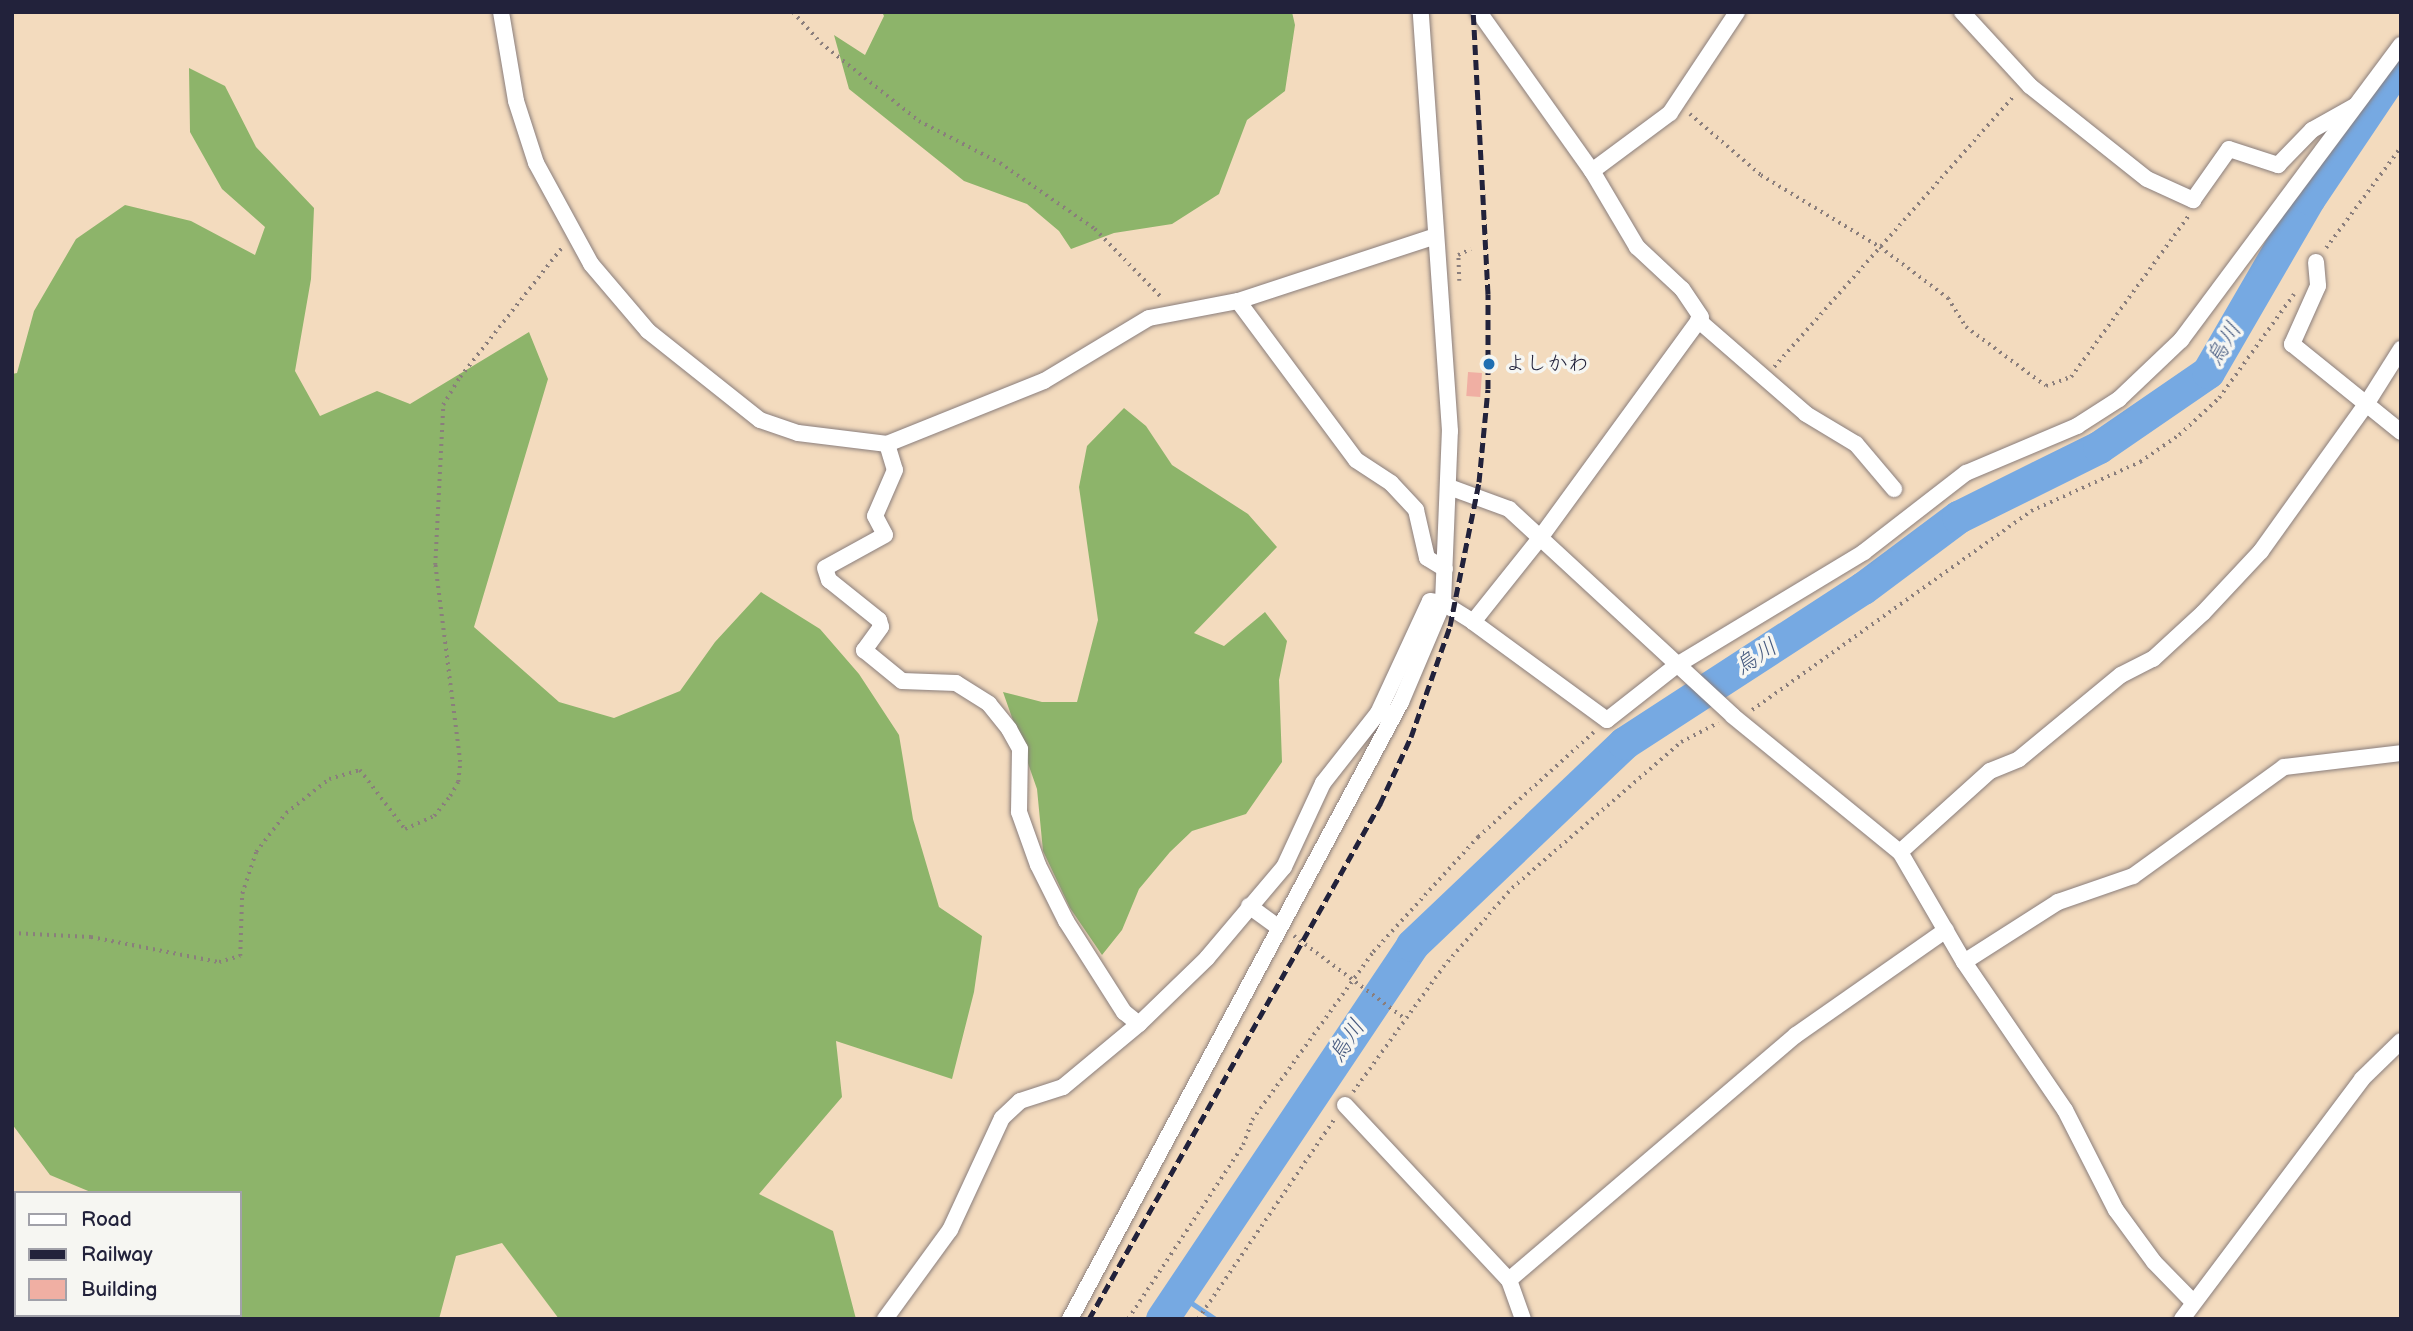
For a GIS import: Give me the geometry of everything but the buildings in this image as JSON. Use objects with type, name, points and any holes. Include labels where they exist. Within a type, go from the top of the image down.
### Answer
[{"type":"street","points":[[501,12],[516,101],[532,150],[573,233],[628,312],[760,420],[798,433],[887,444],[1044,381],[1105,341],[1149,318],[1238,301],[1436,236]]},
{"type":"street","points":[[1070,1319],[1401,702],[1443,603],[1450,431],[1421,12]]},
{"type":"street","points":[[1473,622],[1540,538],[1701,317],[1682,289],[1637,247],[1592,171],[1479,12]]},
{"type":"street","points":[[1592,171],[1677,103],[1737,12]]},
{"type":"street","points":[[1962,12],[2026,81],[2147,179],[2193,200],[2229,149],[2278,165],[2312,130],[2355,106]]},
{"type":"street","points":[[885,1319],[950,1230],[1002,1118],[1020,1101],[1063,1087],[1139,1024],[1208,958],[1297,847],[1322,783],[1378,713],[1430,600],[1443,603],[1473,622],[1607,720],[1679,668],[1864,552],[1966,473],[2077,426],[2119,399],[2181,340],[2401,45]]},
{"type":"street","points":[[2316,262],[2318,286],[2292,344],[2401,432]]},
{"type":"street","points":[[1238,301],[1356,460],[1391,482],[1416,510],[1427,558],[1445,569]]},
{"type":"street","points":[[1698,320],[1766,376],[1806,414],[1856,444],[1894,489]]},
{"type":"street","points":[[1900,852],[1990,772],[2019,759],[2121,676],[2153,659],[2203,613],[2261,551],[2367,403],[2401,349]]},
{"type":"street","points":[[887,444],[895,470],[875,516],[885,535],[825,568],[829,580],[879,620],[881,627],[864,650],[883,666],[902,681],[956,683],[989,704],[1009,729],[1020,749],[1020,812],[1038,865],[1079,941],[1124,1012],[1139,1024]]},
{"type":"street","points":[[1449,487],[1496,501],[1540,538],[1730,713],[1900,852],[1964,962],[2064,1110],[2116,1210],[2154,1262],[2192,1301]]},
{"type":"street","points":[[1964,962],[2058,902],[2133,876],[2284,768],[2401,753]]},
{"type":"street","points":[[1249,906],[1279,928]]},
{"type":"street","points":[[1509,1280],[1796,1035],[1946,930]]},
{"type":"street","points":[[2182,1319],[2192,1301],[2362,1079],[2401,1041]]},
{"type":"street","points":[[1345,1105],[1509,1280],[1523,1319]]},
{"type":"path","points":[[793,12],[821,43],[919,121],[1000,163],[1095,229],[1175,312]]},
{"type":"path","points":[[1766,376],[2026,81]]},
{"type":"path","points":[[1677,103],[1762,175],[1880,247],[1948,298],[1966,327],[2046,386],[2071,377],[2191,212],[2193,200]]},
{"type":"path","points":[[1198,1319],[1404,1018],[1503,898],[1571,833],[1681,742],[1730,713],[1758,708],[2031,511],[2140,462],[2179,435],[2241,370],[2401,147]]},
{"type":"path","points":[[12,933],[91,937],[219,962],[240,956],[242,894],[256,852],[286,813],[328,779],[360,770],[405,829],[434,816],[458,782],[460,762],[435,565],[443,405],[460,377],[573,233]]},
{"type":"path","points":[[1128,1319],[1243,1145],[1252,1120],[1373,952],[1478,837],[1607,720]]},
{"type":"path","points":[[1279,928],[1404,1018]]},
{"type":"green space","points":[[882,12],[1292,12],[1295,25],[1285,91],[1247,120],[1219,194],[1172,224],[1114,233],[1071,249],[1059,231],[1027,204],[964,181],[849,89],[834,35],[865,55],[884,16]]},
{"type":"green space","points":[[189,68],[225,86],[256,147],[314,208],[311,279],[295,371],[320,416],[377,391],[410,404],[529,332],[548,379],[474,627],[559,702],[614,718],[680,691],[715,642],[761,592],[820,629],[859,674],[899,735],[913,819],[939,907],[982,936],[974,992],[952,1079],[836,1041],[842,1097],[759,1194],[833,1231],[856,1319],[559,1319],[502,1243],[456,1256],[439,1319],[61,1319],[242,1317],[242,1191],[88,1191],[50,1175],[12,1124],[12,374],[17,373],[34,311],[76,239],[125,205],[191,221],[255,255],[265,227],[222,189],[190,132]]},
{"type":"green space","points":[[1124,408],[1146,426],[1172,465],[1248,514],[1277,547],[1194,633],[1224,646],[1265,612],[1287,641],[1279,680],[1282,762],[1246,814],[1192,831],[1170,852],[1139,889],[1122,930],[1102,955],[1070,908],[1043,851],[1037,789],[1003,692],[1042,702],[1077,702],[1098,620],[1079,487],[1087,446]]},
{"type":"waterway","name":"烏川","points":[[1162,1319],[1412,945],[1624,743],[1863,588],[1958,517],[2099,447],[2208,372],[2309,198],[2401,61]]},
{"type":"waterway","points":[[1178,1294],[1215,1319]]},
{"type":"railway","points":[[1089,1319],[1380,804],[1411,737],[1450,626],[1479,482],[1488,389],[1488,294],[1473,12]]},
{"type":"place","name":"よしかわ","points":[[1489,364]]}]
